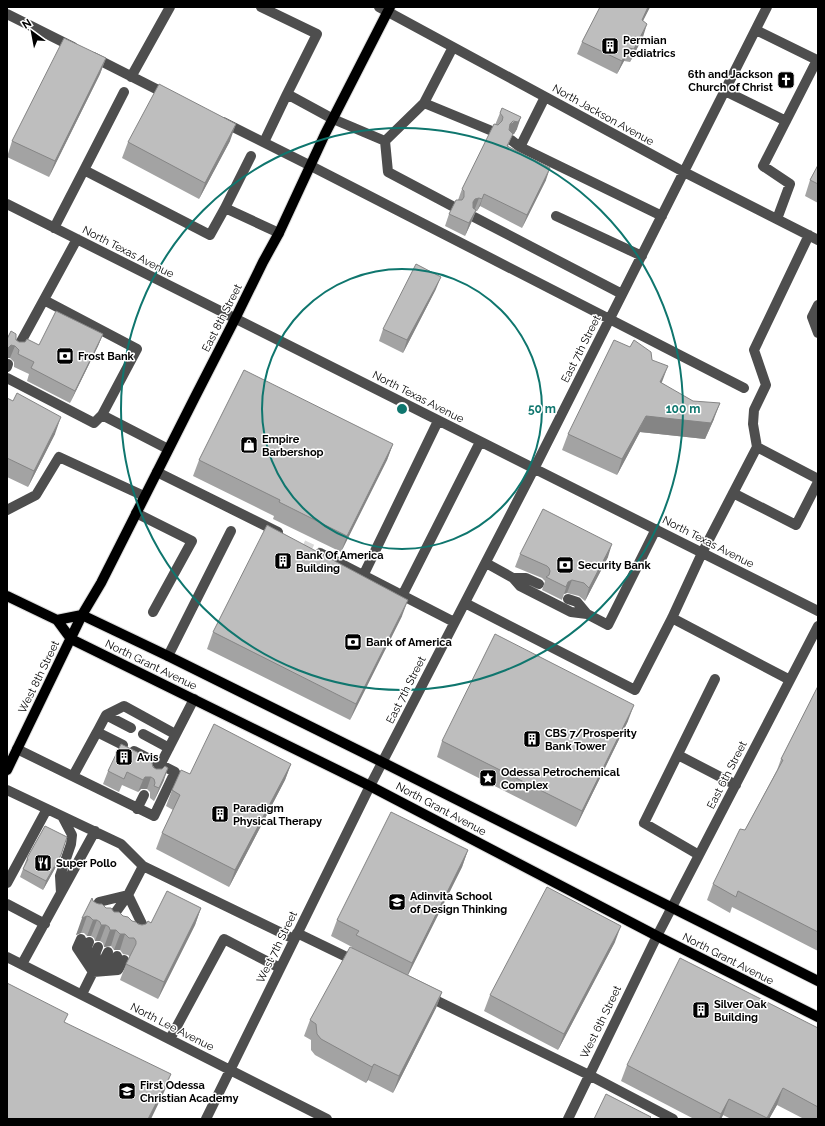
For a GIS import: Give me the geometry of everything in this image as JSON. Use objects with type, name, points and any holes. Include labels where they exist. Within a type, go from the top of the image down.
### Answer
[{"type":"main road","name":"East 8th Street","points":[[71,639],[279,233],[386,8]]},
{"type":"main road","name":"North Grant Avenue","points":[[7,596],[57,620],[71,639],[370,786],[657,936],[818,1017]]},
{"type":"main road","points":[[57,620],[82,615]]},
{"type":"main road","name":"North Grant Avenue","points":[[82,615],[382,762],[818,981]]},
{"type":"main road","name":"West 8th Street","points":[[7,770],[12,754],[71,639]]},
{"type":"street","points":[[132,77],[170,7]]},
{"type":"street","points":[[261,7],[318,34],[264,142]]},
{"type":"street","name":"East 7th Street","points":[[370,786],[486,563],[768,7]]},
{"type":"street","name":"North Jackson Avenue","points":[[386,8],[453,47],[684,172],[813,238]]},
{"type":"street","points":[[9,14],[180,101]]},
{"type":"street","points":[[756,30],[817,61],[763,166],[790,184],[777,219]]},
{"type":"street","points":[[385,141],[424,103],[453,47]]},
{"type":"street","points":[[725,91],[786,121]]},
{"type":"street","points":[[54,228],[124,92]]},
{"type":"street","points":[[287,94],[334,119],[385,141]]},
{"type":"street","points":[[520,147],[546,97]]},
{"type":"street","points":[[424,103],[492,131]]},
{"type":"street","points":[[215,118],[744,388]]},
{"type":"street","points":[[511,140],[520,147],[662,216]]},
{"type":"street","points":[[385,141],[388,172],[454,207]]},
{"type":"street","points":[[84,170],[210,235],[251,156]]},
{"type":"street","name":"North Texas Avenue","points":[[7,204],[818,611]]},
{"type":"street","points":[[225,208],[279,233]]},
{"type":"street","points":[[556,216],[642,256]]},
{"type":"street","points":[[474,217],[622,294]]},
{"type":"street","points":[[464,603],[635,690],[672,618],[702,553],[757,448],[753,424],[754,410],[766,385],[754,350],[813,238]]},
{"type":"street","points":[[17,349],[77,239]]},
{"type":"street","points":[[7,378],[94,424],[102,416],[136,349],[44,300]]},
{"type":"street","points":[[818,306],[812,317],[818,333]]},
{"type":"street","points":[[102,416],[168,449]]},
{"type":"street","points":[[363,576],[438,421]]},
{"type":"street","points":[[402,596],[480,442]]},
{"type":"street","points":[[757,448],[818,479]]},
{"type":"street","points":[[7,510],[36,495],[59,457],[144,496]]},
{"type":"street","points":[[157,472],[289,538]]},
{"type":"street","points":[[733,493],[796,525],[818,482]]},
{"type":"street","points":[[136,514],[192,541],[153,612]]},
{"type":"street","points":[[486,563],[513,578],[520,586],[571,612],[586,614],[608,625],[656,529]]},
{"type":"street","points":[[168,656],[231,531]]},
{"type":"street","points":[[320,553],[454,622]]},
{"type":"street","points":[[513,578],[526,578],[539,584]]},
{"type":"street","points":[[568,599],[577,602],[586,614]]},
{"type":"street","points":[[672,618],[790,680]]},
{"type":"street","name":"East 6th Street","points":[[657,936],[818,626]]},
{"type":"street","points":[[699,855],[644,824],[716,680]]},
{"type":"street","points":[[154,776],[194,699]]},
{"type":"street","points":[[73,776],[98,732],[106,714],[124,706],[175,734]]},
{"type":"street","points":[[106,714],[131,728]]},
{"type":"street","points":[[98,732],[123,745]]},
{"type":"street","points":[[143,734],[169,748]]},
{"type":"street","points":[[12,754],[73,776],[137,809],[154,816],[175,772],[134,751]]},
{"type":"street","points":[[678,755],[736,785]]},
{"type":"street","name":"West 7th Street","points":[[206,1119],[370,786]]},
{"type":"street","points":[[7,790],[121,844],[143,866],[368,968]]},
{"type":"street","points":[[137,809],[144,796]]},
{"type":"street","points":[[7,883],[47,809]]},
{"type":"street","points":[[61,892],[60,876],[71,844],[72,835],[62,816]]},
{"type":"street","points":[[22,964],[95,831]]},
{"type":"street","points":[[128,895],[99,902],[102,918],[113,916],[128,895],[143,866]]},
{"type":"street","points":[[124,915],[128,895]]},
{"type":"street","points":[[128,895],[142,924],[133,933]]},
{"type":"street","points":[[7,904],[44,924]]},
{"type":"street","name":"West 6th Street","points":[[568,1119],[657,936]]},
{"type":"street","points":[[170,1039],[224,939],[280,968]]},
{"type":"street","points":[[90,943],[96,952],[93,972],[77,948],[90,943]]},
{"type":"street","points":[[82,994],[93,972],[105,958],[116,956],[118,970],[93,972]]},
{"type":"street","name":"North Lee Avenue","points":[[7,957],[327,1119]]},
{"type":"street","points":[[418,992],[589,1075],[673,1119]]},
{"type":"building","name":"Permian Pediatrics","points":[[600,7],[648,7],[642,20],[647,24],[634,49],[629,48],[622,61],[582,42]]},
{"type":"building","points":[[64,38],[106,58],[55,161],[12,141]]},
{"type":"building","points":[[159,84],[236,124],[205,183],[128,142]]},
{"type":"building","points":[[502,108],[521,117],[518,122],[513,121],[510,124],[509,130],[513,134],[507,146],[550,168],[527,215],[484,194],[482,199],[475,199],[473,202],[473,208],[476,210],[469,223],[449,214],[456,200],[462,200],[464,197],[464,191],[462,189],[494,124],[498,125],[502,121],[503,117],[500,113]]},
{"type":"building","points":[[818,165],[818,184],[810,180]]},
{"type":"building","points":[[416,264],[441,277],[407,340],[383,329]]},
{"type":"building","points":[[56,311],[103,334],[75,391],[31,368],[34,362],[18,354],[19,350],[15,346],[11,345],[7,349],[7,339],[11,331],[16,334],[16,340],[19,342],[25,342],[27,339],[39,345]]},
{"type":"building","points":[[614,340],[630,347],[634,340],[651,352],[652,360],[668,366],[660,382],[693,401],[720,403],[711,423],[646,416],[622,459],[568,434]]},
{"type":"building","points":[[244,370],[393,444],[347,536],[279,502],[280,500],[199,460]]},
{"type":"building","points":[[17,393],[61,417],[34,471],[7,458],[7,398],[13,401]]},
{"type":"building","points":[[543,509],[612,544],[589,588],[584,583],[572,580],[568,582],[566,587],[546,577],[549,575],[550,571],[547,566],[520,554]]},
{"type":"building","points":[[267,525],[408,600],[356,704],[213,632]]},
{"type":"building","name":"CBS 7/Prosperity Bank Tower","points":[[495,634],[634,705],[582,811],[442,741]]},
{"type":"building","points":[[818,686],[818,932],[738,891],[736,897],[713,884],[740,829],[745,830],[783,760],[781,759]]},
{"type":"building","name":"Paradigm Physical Therapy","points":[[214,724],[291,764],[235,870],[162,833],[180,795],[172,790],[181,770],[190,774]]},
{"type":"building","points":[[121,744],[153,760],[153,767],[156,769],[162,769],[165,766],[168,768],[159,788],[154,786],[154,779],[151,777],[145,777],[143,780],[127,772],[124,779],[108,771]]},
{"type":"building","name":"Adinvita School of Design Thinking","points":[[391,812],[468,850],[412,963],[356,935],[359,931],[337,920]]},
{"type":"building","points":[[45,826],[67,837],[61,855],[46,881],[23,869],[28,859],[27,858]]},
{"type":"building","points":[[547,887],[621,926],[564,1034],[490,995]]},
{"type":"building","points":[[167,891],[201,908],[164,982],[126,964],[136,944],[134,938],[129,938],[125,934],[120,934],[116,930],[110,930],[106,925],[101,925],[100,922],[93,920],[90,917],[87,916],[82,918],[92,898],[96,903],[102,904],[106,908],[111,908],[114,912],[119,912],[123,916],[128,917],[138,924],[146,924],[148,921],[151,923]]},
{"type":"building","points":[[350,947],[442,992],[399,1076],[374,1064],[372,1067],[321,1039],[317,1034],[316,1024],[310,1020]]},
{"type":"building","name":"Silver Oak Building","points":[[680,958],[818,1028],[818,1107],[783,1088],[767,1118],[729,1099],[721,1114],[627,1065]]},
{"type":"building","points":[[7,983],[68,1014],[64,1022],[171,1074],[148,1119],[7,1119]]},
{"type":"building","points":[[606,1094],[651,1117],[649,1119],[594,1119]]},
{"type":"tunnel","points":[[303,545],[320,553]]},
{"type":"place","name":"Permian Pediatrics","points":[[610,46]]},
{"type":"place","name":"6th and Jackson Church of Christ","points":[[786,80]]},
{"type":"place","name":"Frost Bank","points":[[65,356]]},
{"type":"place","name":"Empire Barbershop","points":[[249,445]]},
{"type":"place","name":"Bank Of America Building","points":[[283,561]]},
{"type":"place","name":"Security Bank","points":[[565,565]]},
{"type":"place","name":"Bank of America","points":[[353,642]]},
{"type":"place","name":"CBS 7/Prosperity Bank Tower","points":[[532,739]]},
{"type":"place","name":"Avis","points":[[124,757]]},
{"type":"place","name":"Odessa Petrochemical Complex","points":[[488,778]]},
{"type":"place","name":"Paradigm Physical Therapy","points":[[220,814]]},
{"type":"place","name":"Super Pollo","points":[[43,863]]},
{"type":"place","name":"Adinvita School of Design Thinking","points":[[397,902]]},
{"type":"place","name":"Silver Oak Building","points":[[701,1010]]},
{"type":"place","name":"First Odessa Christian Academy","points":[[127,1091]]}]
